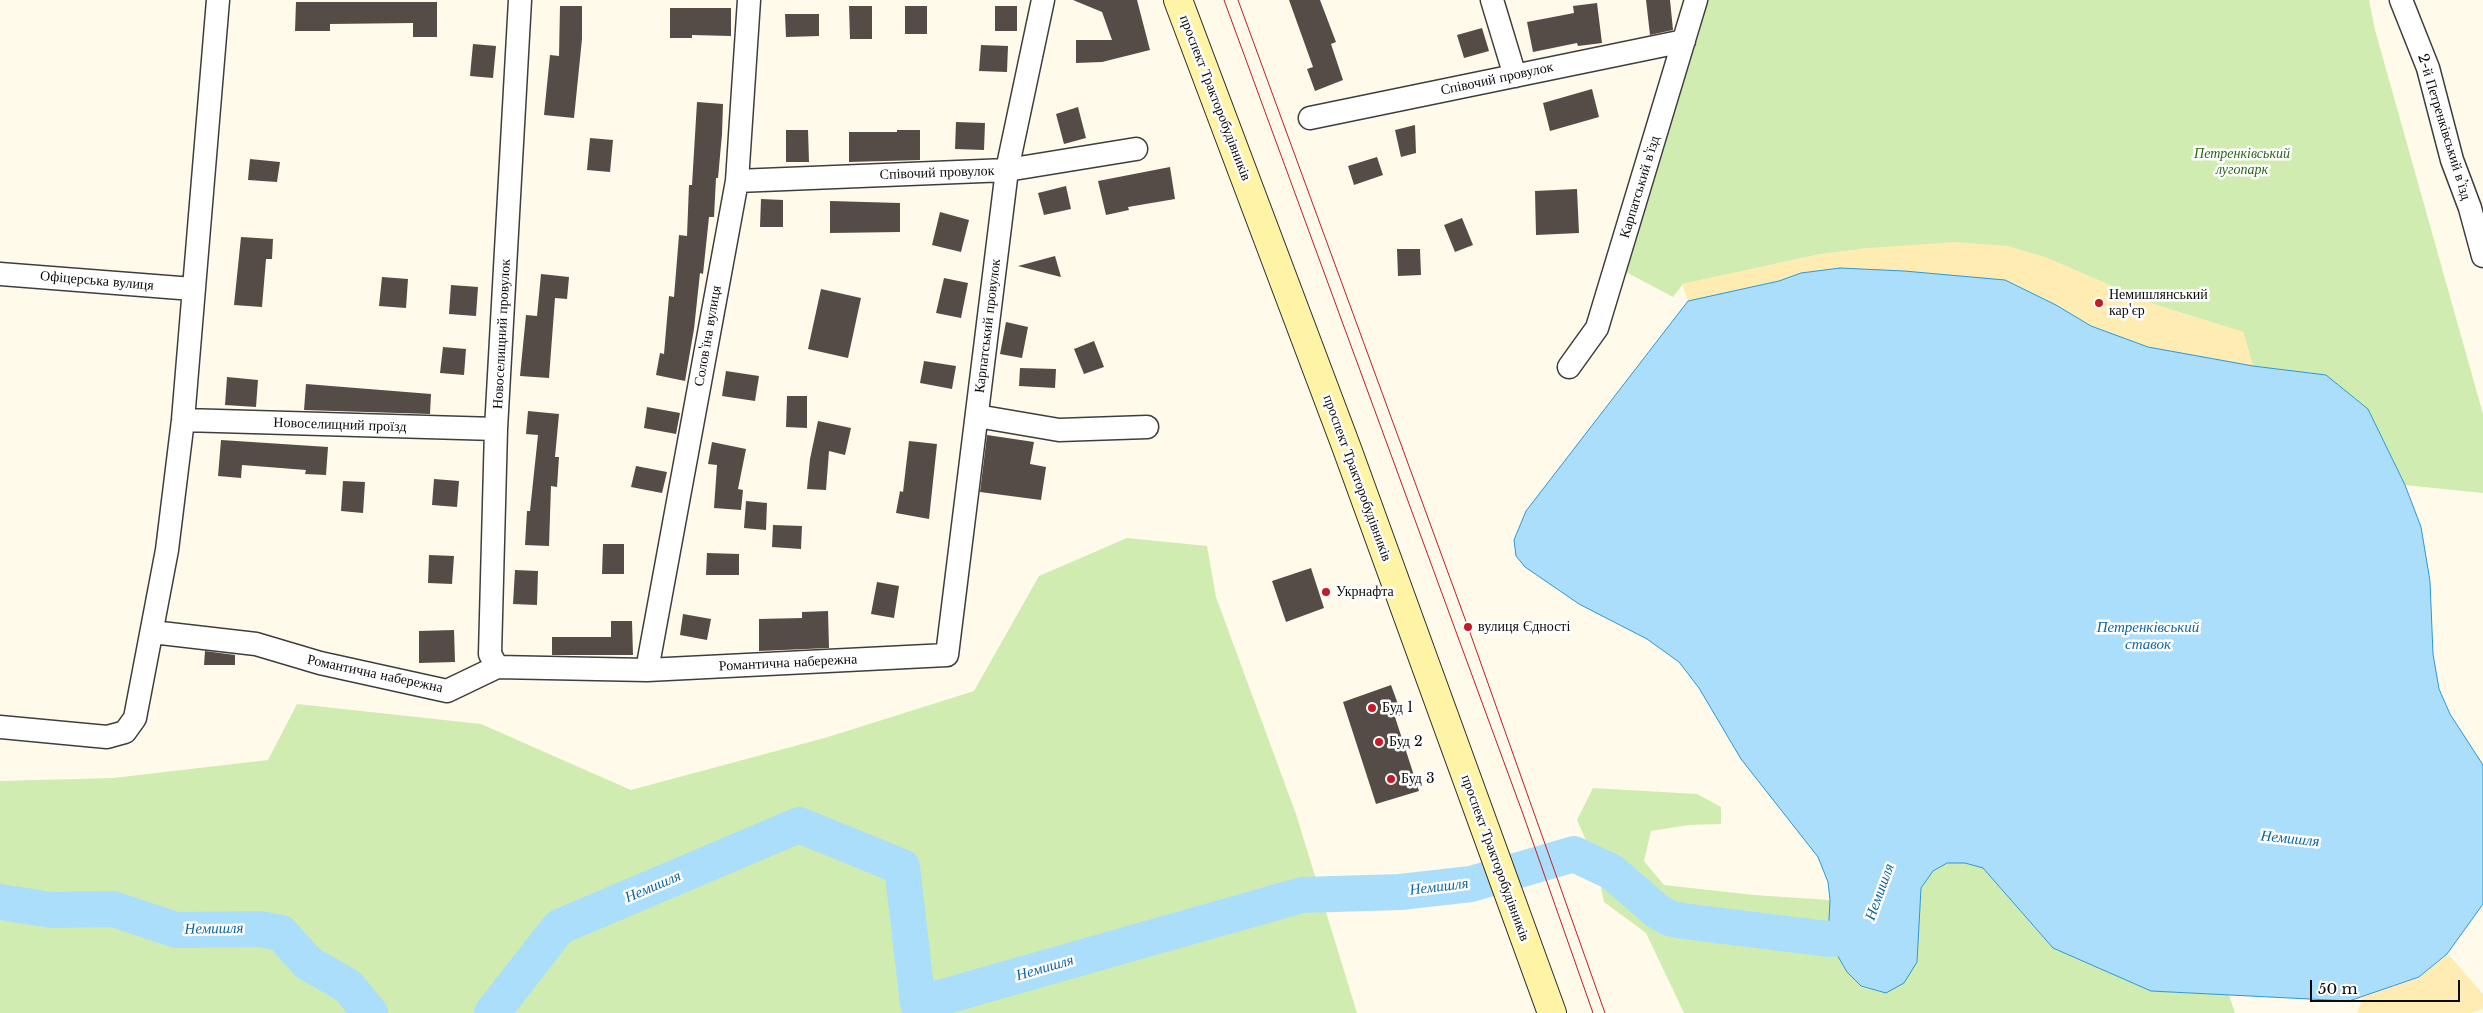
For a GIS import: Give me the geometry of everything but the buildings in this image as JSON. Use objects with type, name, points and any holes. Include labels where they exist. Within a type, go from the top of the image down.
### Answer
[{"type":"main road","name":"проспект Тракторобудівників","points":[[1178,0],[1343,438],[1552,1013]]},
{"type":"street","points":[[0,727],[106,737],[125,732],[135,718],[167,550],[183,420],[218,0]]},
{"type":"street","name":"Новоселищний провулок","points":[[497,667],[490,654],[496,429],[520,0]]},
{"type":"street","name":"Солов'їна вулиця","points":[[647,670],[737,181],[750,0]]},
{"type":"street","name":"Карпатський провулок","points":[[947,655],[1007,170],[1043,0]]},
{"type":"street","points":[[1492,0],[1515,76]]},
{"type":"street","name":"Карпатський в'їзд","points":[[1569,368],[1597,328],[1696,0]]},
{"type":"street","name":"2-й Петренківський в’їзд","points":[[2401,0],[2428,68],[2452,160],[2470,208],[2483,256]]},
{"type":"street","name":"Співочий провулок","points":[[1310,118],[1684,41]]},
{"type":"street","name":"Співочий провулок","points":[[737,181],[1007,170],[1136,149]]},
{"type":"street","name":"Офіцерська вулиця","points":[[0,274],[193,289]]},
{"type":"street","points":[[977,416],[1059,430],[1147,427]]},
{"type":"street","name":"Новоселищний проїзд","points":[[183,420],[496,429]]},
{"type":"street","name":"Романтична набережна","points":[[152,632],[256,644],[320,663],[447,691],[497,667],[647,670],[947,655]]},
{"type":"green space","name":"Петренківський лугопарк","points":[[1702,0],[2369,0],[2375,30],[2483,414],[2483,493],[2405,485],[2368,409],[2326,375],[2253,366],[2243,332],[2153,304],[2047,258],[2007,246],[1869,248],[1816,255],[1683,284],[1673,297],[1624,271]]},
{"type":"green space","points":[[1127,538],[1207,546],[1216,597],[1296,814],[1357,1013],[0,1013],[0,781],[113,778],[268,760],[297,704],[481,724],[631,790],[828,737],[974,691],[1039,576]]},
{"type":"green space","points":[[1593,788],[1697,794],[1721,807],[1721,824],[1689,825],[1651,831],[1644,861],[1664,885],[1754,895],[1830,900],[1828,939],[1847,972],[1861,987],[1886,993],[1917,962],[1921,888],[1933,871],[1947,863],[1965,863],[1983,868],[2053,948],[2151,991],[2229,995],[2235,1013],[1684,1013],[1646,933],[1604,902],[1596,863],[1577,820]]},
{"type":"sand","name":"Немишлянський кар'єр","points":[[1956,242],[2007,246],[2047,258],[2153,304],[2243,332],[2253,366],[2148,347],[2091,326],[2056,305],[2005,280],[1904,271],[1840,268],[1801,273],[1779,281],[1688,301],[1682,284],[1816,255],[1869,248]]},
{"type":"sand","points":[[2448,954],[2483,994],[2483,1009],[2471,1013],[2357,1013],[2363,997],[2419,978]]},
{"type":"water","name":"Петренківський ставок","points":[[1840,268],[1904,271],[2005,280],[2056,305],[2091,326],[2148,347],[2253,366],[2326,375],[2368,409],[2405,485],[2421,527],[2430,581],[2433,654],[2439,689],[2450,714],[2483,765],[2483,904],[2447,954],[2419,977],[2349,1001],[2151,991],[2053,948],[1983,868],[1965,863],[1947,863],[1933,871],[1921,888],[1917,962],[1904,983],[1886,993],[1861,986],[1847,972],[1828,939],[1830,900],[1828,882],[1818,857],[1741,759],[1699,688],[1679,662],[1647,639],[1579,604],[1525,567],[1516,556],[1514,540],[1526,511],[1688,301],[1779,281],[1801,273]]},
{"type":"waterway","name":"Немишля","points":[[492,1013],[559,927],[799,825],[902,867],[918,1004],[1302,895],[1400,892],[1471,884],[1574,854],[1612,872],[1657,911],[1669,918],[1828,939],[1852,937],[1863,931],[1871,922]]},
{"type":"waterway","name":"Немишля","points":[[0,902],[52,910],[113,909],[176,930],[260,929],[281,933],[308,963],[348,986],[370,1013]]},
{"type":"tram line","points":[[1224,0],[1523,814],[1593,1013]]},
{"type":"tram line","points":[[1238,0],[1468,627],[1605,1013]]},
{"type":"place","name":"Немишлянський кар'єр","points":[[2099,303]]},
{"type":"place","name":"Укрнафта","points":[[1326,592]]},
{"type":"place","name":"вулиця Єдності","points":[[1468,627]]},
{"type":"place","name":"Буд 1","points":[[1372,708]]},
{"type":"place","name":"Буд 2","points":[[1379,742]]},
{"type":"place","name":"Буд 3","points":[[1391,779]]}]
